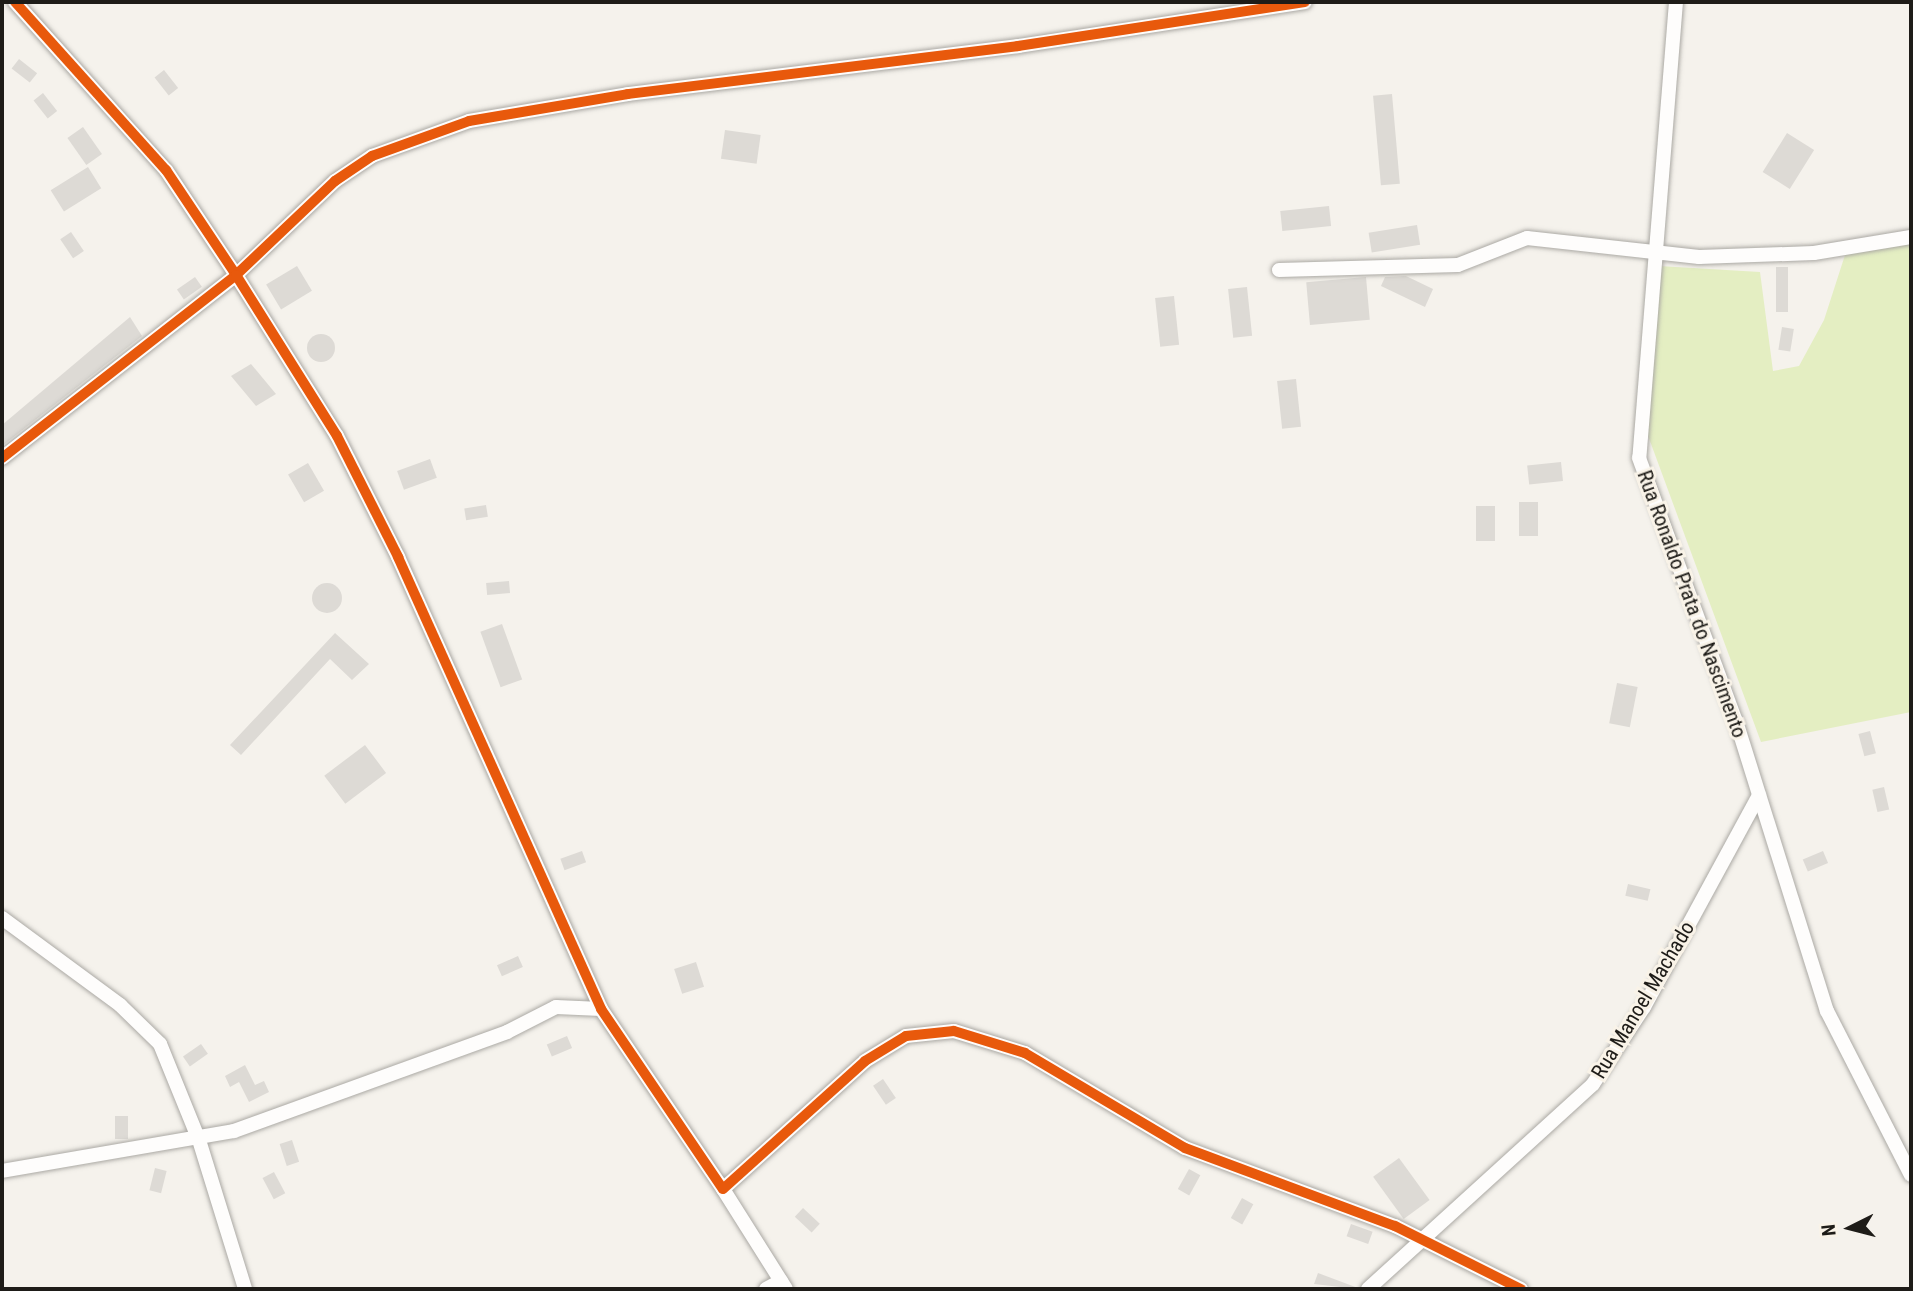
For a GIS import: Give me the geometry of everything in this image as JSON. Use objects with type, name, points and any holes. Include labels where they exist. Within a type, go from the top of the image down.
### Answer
[{"type":"street","points":[[15,2],[166,170],[236,275],[337,436],[398,556],[601,1009],[723,1189],[783,1285],[766,1289]]},
{"type":"street","points":[[2,458],[236,275],[335,181],[372,156],[470,121],[628,93],[1018,46],[1305,2]]},
{"type":"street","name":"Rua Ronaldo Prata do Nascimento","points":[[1676,2],[1651,256],[1639,458],[1759,795],[1827,1011],[1911,1175]]},
{"type":"street","points":[[1279,270],[1458,265],[1527,239],[1651,256],[1814,253],[1911,236]]},
{"type":"street","name":"Rua Manoel Machado","points":[[1368,1289],[1593,1084],[1644,1007],[1759,795]]},
{"type":"street","points":[[2,918],[120,1005],[160,1044],[200,1140],[245,1289]]},
{"type":"street","points":[[2,1171],[200,1140],[464,1048],[556,1007],[601,1009]]},
{"type":"street","points":[[723,1189],[865,1061],[906,1036],[954,1031],[1026,1053],[1185,1148],[1423,1241],[1521,1289]]},
{"type":"green space","points":[[1911,239],[1911,712],[1761,742],[1647,433],[1659,266],[1760,272],[1773,371],[1799,366],[1824,320],[1845,255]]},
{"type":"building","points":[[19,59],[37,73],[30,83],[12,68]]},
{"type":"building","points":[[164,70],[178,88],[169,96],[155,77]]},
{"type":"building","points":[[43,93],[57,111],[48,119],[34,100]]},
{"type":"building","points":[[1392,94],[1400,184],[1381,185],[1373,96]]},
{"type":"building","points":[[83,127],[102,154],[86,165],[67,138]]},
{"type":"building","points":[[725,130],[761,135],[757,164],[721,159]]},
{"type":"building","points":[[1787,133],[1814,150],[1790,189],[1763,172]]},
{"type":"building","points":[[88,167],[101,188],[64,212],[51,190]]},
{"type":"building","points":[[1329,206],[1331,226],[1282,231],[1280,211]]},
{"type":"building","points":[[1417,225],[1420,245],[1372,252],[1369,233]]},
{"type":"building","points":[[71,232],[84,251],[73,258],[60,239]]},
{"type":"building","points":[[297,266],[312,291],[281,309],[266,285]]},
{"type":"building","points":[[1776,267],[1788,267],[1788,312],[1776,312]]},
{"type":"building","points":[[1406,276],[1433,289],[1425,307],[1381,286],[1385,277]]},
{"type":"building","points":[[195,277],[202,287],[184,299],[177,290]]},
{"type":"building","points":[[1366,277],[1370,320],[1310,325],[1306,282]]},
{"type":"building","points":[[1247,287],[1252,336],[1233,338],[1228,289]]},
{"type":"building","points":[[1174,296],[1179,345],[1160,347],[1155,298]]},
{"type":"building","points":[[130,317],[142,336],[2,446],[2,425]]},
{"type":"building","points":[[1782,327],[1794,329],[1790,352],[1778,350]]},
{"type":"building","points":[[321,334],[331,338],[335,348],[331,358],[321,362],[311,358],[307,348],[311,338]]},
{"type":"building","points":[[251,364],[276,394],[256,406],[231,376]]},
{"type":"building","points":[[1296,379],[1301,427],[1282,429],[1277,381]]},
{"type":"building","points":[[430,459],[437,478],[404,490],[397,471]]},
{"type":"building","points":[[1561,462],[1563,481],[1529,484],[1527,466]]},
{"type":"building","points":[[308,463],[324,491],[304,502],[288,474]]},
{"type":"building","points":[[1519,502],[1538,502],[1538,536],[1519,536]]},
{"type":"building","points":[[486,505],[488,517],[466,520],[464,508]]},
{"type":"building","points":[[1476,506],[1495,506],[1495,541],[1476,541]]},
{"type":"building","points":[[509,581],[510,593],[487,595],[486,583]]},
{"type":"building","points":[[327,583],[338,587],[342,598],[338,609],[327,613],[316,609],[312,598],[316,587]]},
{"type":"building","points":[[502,624],[522,679],[501,687],[480,632]]},
{"type":"building","points":[[335,633],[369,664],[352,680],[330,659],[241,755],[230,745]]},
{"type":"building","points":[[1617,683],[1638,687],[1630,727],[1609,723]]},
{"type":"building","points":[[1870,731],[1876,753],[1864,756],[1858,734]]},
{"type":"building","points":[[365,745],[386,773],[345,804],[324,776]]},
{"type":"building","points":[[1884,787],[1889,809],[1877,812],[1872,790]]},
{"type":"building","points":[[582,851],[586,862],[564,870],[560,859]]},
{"type":"building","points":[[1823,851],[1828,863],[1808,872],[1803,860]]},
{"type":"building","points":[[1628,884],[1650,889],[1648,901],[1625,896]]},
{"type":"building","points":[[518,956],[523,967],[502,976],[497,965]]},
{"type":"building","points":[[696,962],[704,987],[682,994],[674,969]]},
{"type":"building","points":[[567,1036],[572,1048],[552,1057],[547,1045]]},
{"type":"building","points":[[201,1044],[208,1054],[190,1066],[183,1057]]},
{"type":"building","points":[[245,1065],[255,1085],[264,1081],[269,1092],[249,1102],[239,1082],[230,1087],[225,1076]]},
{"type":"building","points":[[883,1079],[896,1098],[886,1105],[873,1086]]},
{"type":"building","points":[[115,1116],[128,1116],[128,1139],[115,1139]]},
{"type":"building","points":[[292,1140],[299,1162],[287,1166],[280,1144]]},
{"type":"building","points":[[1399,1158],[1430,1200],[1404,1219],[1373,1177]]},
{"type":"building","points":[[155,1168],[167,1171],[161,1193],[149,1190]]},
{"type":"building","points":[[1189,1169],[1200,1175],[1189,1195],[1178,1189]]},
{"type":"building","points":[[274,1172],[285,1193],[274,1199],[263,1178]]},
{"type":"building","points":[[1242,1198],[1253,1204],[1242,1224],[1231,1218]]},
{"type":"building","points":[[803,1208],[820,1224],[812,1232],[795,1217]]},
{"type":"building","points":[[1351,1224],[1373,1232],[1368,1244],[1347,1236]]},
{"type":"building","points":[[1318,1273],[1358,1288],[1358,1289],[1314,1284]]},
{"type":"cycle path","points":[[15,2],[166,170],[236,275],[335,181],[372,156],[469,121],[628,94],[1018,46],[1305,2]]},
{"type":"cycle path","points":[[2,458],[236,275],[337,436],[398,557],[601,1009],[723,1189],[865,1061],[906,1036],[954,1031],[1025,1053],[1185,1148],[1395,1226],[1521,1289]]}]
